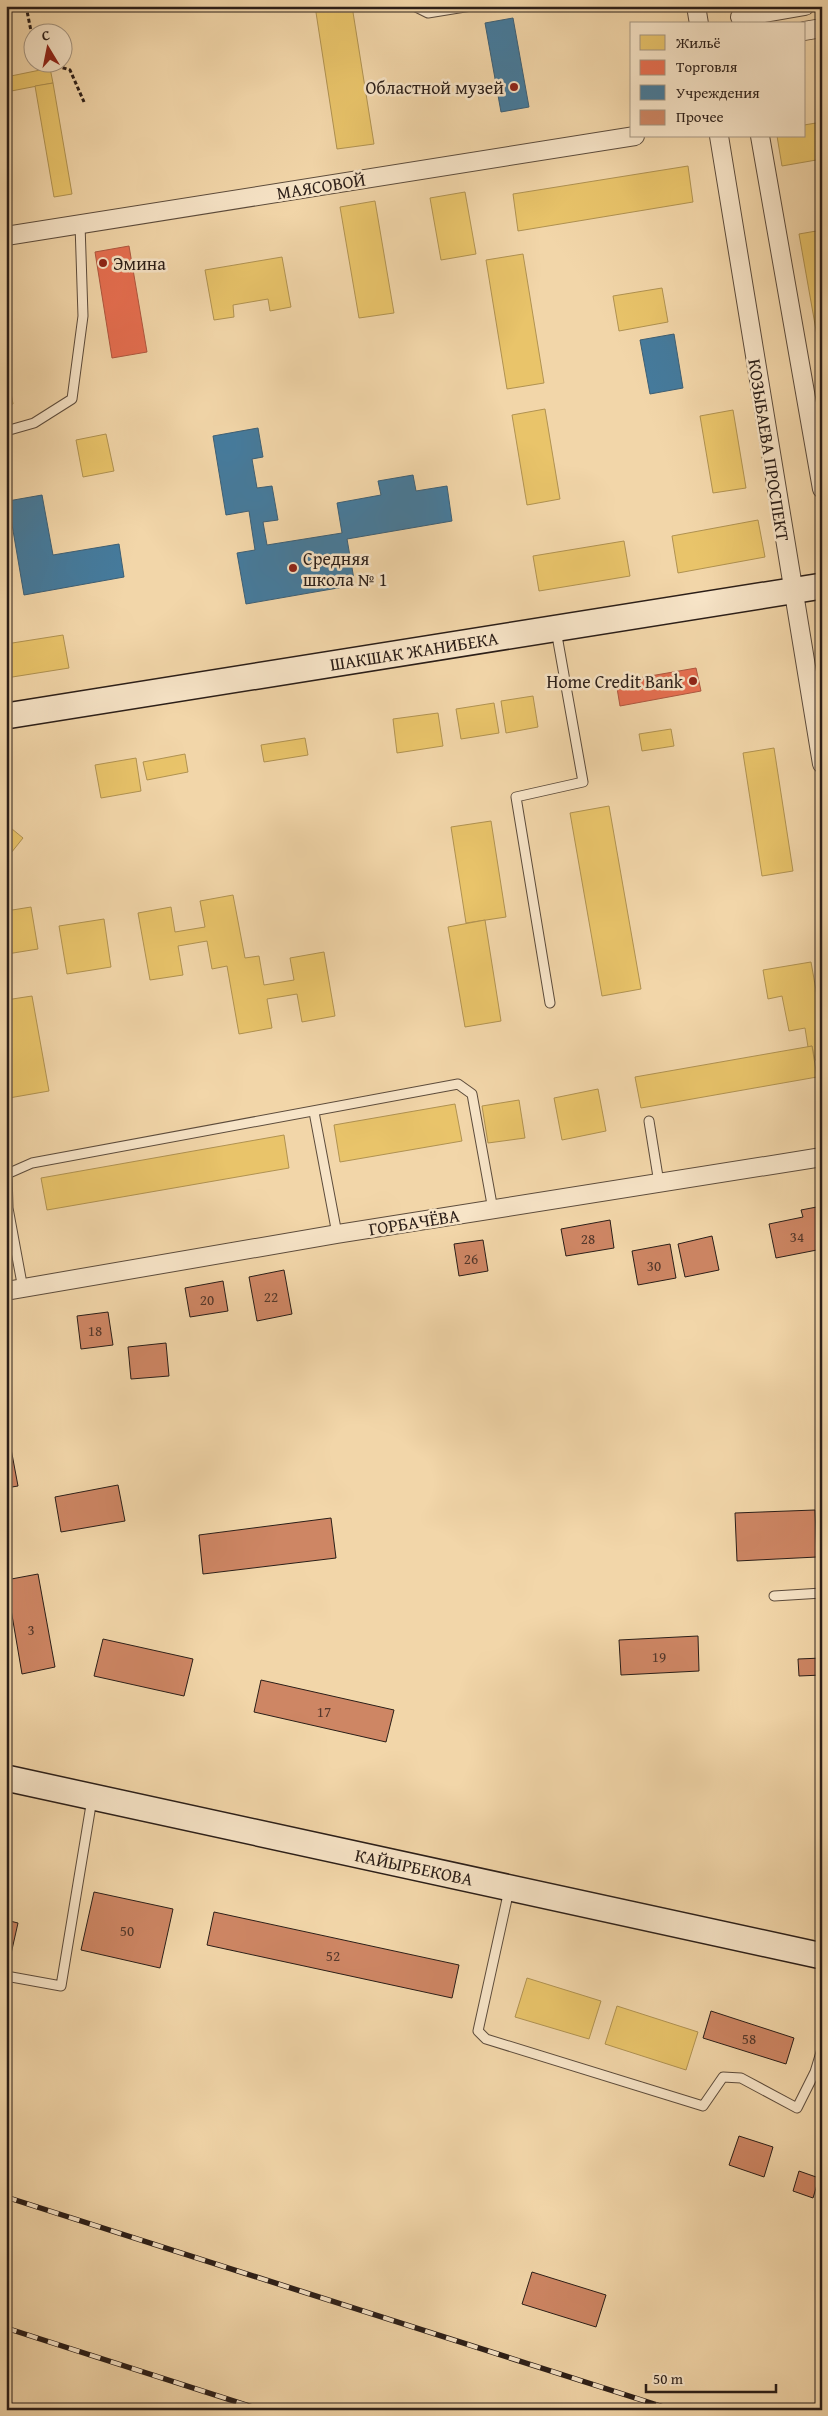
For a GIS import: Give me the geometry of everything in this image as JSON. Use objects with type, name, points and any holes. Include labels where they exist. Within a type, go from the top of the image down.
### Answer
[{"type":"main road","name":"ШАКШАК ЖАНИБЕКА","points":[[6,716],[822,586]]},
{"type":"main road","name":"КАЙЫРБЕКОВА","points":[[6,1778],[822,1956]]},
{"type":"street","points":[[696,6],[699,22]]},
{"type":"street","points":[[740,16],[804,6]]},
{"type":"street","points":[[806,31],[822,28]]},
{"type":"street","name":"МАЯСОВОЙ","points":[[6,236],[630,137]]},
{"type":"street","name":"КОЗЫБАЕВА ПРОСПЕКТ","points":[[719,138],[822,764]]},
{"type":"street","points":[[760,138],[822,489]]},
{"type":"street","name":"ГОРБАЧЁВА","points":[[15,1290],[336,1234],[822,1157]]},
{"type":"lane","points":[[414,6],[428,13],[471,6]]},
{"type":"lane","points":[[6,431],[34,423],[72,399],[83,316],[80,224]]},
{"type":"lane","points":[[550,1004],[516,797],[583,782],[556,628]]},
{"type":"lane","points":[[15,1290],[8,1208],[8,1174],[32,1163],[458,1084],[472,1094],[493,1210]]},
{"type":"lane","points":[[314,1112],[336,1234]]},
{"type":"lane","points":[[649,1121],[659,1184]]},
{"type":"lane","points":[[774,1596],[822,1593]]},
{"type":"lane","points":[[6,1976],[61,1986],[93,1797]]},
{"type":"lane","points":[[510,1888],[478,2030],[486,2039],[703,2106],[723,2077],[732,2076],[741,2078],[798,2108],[815,2072],[822,2049]]},
{"type":"path","points":[[26,6],[29,22]]},
{"type":"path","points":[[71,72],[84,102]]},
{"type":"building: Жильё","points":[[315,6],[352,6],[374,144],[337,149]]},
{"type":"building: Жильё","points":[[30,72],[51,72],[53,83],[6,92],[6,77]]},
{"type":"building: Жильё","points":[[53,83],[72,194],[54,197],[35,86]]},
{"type":"building: Жильё","points":[[822,122],[822,159],[782,166],[777,138],[806,138],[806,125]]},
{"type":"building: Жильё","points":[[688,166],[693,202],[518,231],[513,194]]},
{"type":"building: Жильё","points":[[465,192],[476,254],[441,260],[430,198]]},
{"type":"building: Жильё","points":[[375,201],[394,313],[359,318],[340,207]]},
{"type":"building: Жильё","points":[[822,230],[822,364],[799,234]]},
{"type":"building: Жильё","points":[[523,254],[544,383],[507,389],[486,260]]},
{"type":"building: Жильё","points":[[282,257],[291,307],[270,311],[268,299],[233,305],[234,317],[214,320],[205,270]]},
{"type":"building: Жильё","points":[[662,288],[668,322],[619,331],[613,296]]},
{"type":"building: Жильё","points":[[6,366],[13,404],[6,405]]},
{"type":"building: Жильё","points":[[545,409],[560,499],[527,505],[512,415]]},
{"type":"building: Жильё","points":[[733,410],[746,488],[713,493],[700,416]]},
{"type":"building: Жильё","points":[[106,434],[114,471],[83,477],[76,440]]},
{"type":"building: Жильё","points":[[758,520],[765,557],[678,573],[672,536]]},
{"type":"building: Жильё","points":[[624,541],[630,576],[539,591],[533,556]]},
{"type":"building: Жильё","points":[[63,635],[69,668],[6,678],[6,644]]},
{"type":"building: Жильё","points":[[533,696],[538,727],[506,733],[501,701]]},
{"type":"building: Жильё","points":[[494,703],[499,733],[461,739],[456,709]]},
{"type":"building: Жильё","points":[[438,713],[443,746],[397,753],[393,719]]},
{"type":"building: Жильё","points":[[671,729],[674,746],[642,751],[639,734]]},
{"type":"building: Жильё","points":[[305,738],[308,755],[264,762],[261,745]]},
{"type":"building: Жильё","points":[[774,748],[793,871],[762,876],[743,753]]},
{"type":"building: Жильё","points":[[185,754],[188,772],[147,780],[143,762]]},
{"type":"building: Жильё","points":[[136,758],[141,791],[101,798],[95,765]]},
{"type":"building: Жильё","points":[[609,806],[641,989],[602,996],[570,813]]},
{"type":"building: Жильё","points":[[491,821],[506,917],[466,923],[451,827]]},
{"type":"building: Жильё","points":[[6,824],[23,838],[11,853],[6,849]]},
{"type":"building: Жильё","points":[[233,895],[245,958],[259,956],[264,985],[294,980],[290,958],[324,952],[335,1016],[302,1022],[297,994],[267,999],[272,1028],[239,1034],[227,966],[212,969],[207,941],[178,946],[183,975],[150,980],[138,913],[171,907],[175,932],[205,927],[200,901]]},
{"type":"building: Жильё","points":[[31,907],[38,949],[7,954],[6,911]]},
{"type":"building: Жильё","points":[[104,919],[111,967],[67,974],[59,926]]},
{"type":"building: Жильё","points":[[485,920],[501,1021],[465,1027],[448,927]]},
{"type":"building: Жильё","points":[[811,962],[822,1024],[822,1059],[815,1060],[812,1046],[808,1047],[805,1028],[789,1031],[782,996],[768,999],[763,970]]},
{"type":"building: Жильё","points":[[32,996],[49,1091],[9,1098],[6,1081],[6,1000]]},
{"type":"building: Жильё","points":[[812,1046],[817,1077],[641,1108],[635,1077]]},
{"type":"building: Жильё","points":[[598,1089],[606,1131],[562,1140],[554,1098]]},
{"type":"building: Жильё","points":[[519,1100],[525,1138],[488,1143],[482,1106]]},
{"type":"building: Жильё","points":[[455,1104],[462,1141],[340,1162],[334,1125]]},
{"type":"building: Жильё","points":[[284,1135],[289,1168],[47,1210],[41,1178]]},
{"type":"building: Жильё","points":[[527,1978],[601,2001],[589,2039],[515,2017]]},
{"type":"building: Жильё","points":[[617,2006],[698,2032],[686,2070],[605,2044]]},
{"type":"building: Торговля","points":[[129,246],[147,352],[112,358],[95,252]]},
{"type":"building: Торговля","points":[[696,668],[701,691],[620,706],[616,682]]},
{"type":"building: Учреждения","points":[[513,18],[529,107],[501,112],[485,23]]},
{"type":"building: Учреждения","points":[[674,334],[683,388],[650,394],[640,340]]},
{"type":"building: Учреждения","points":[[258,428],[263,457],[252,459],[257,488],[272,486],[278,520],[263,522],[267,545],[342,533],[337,503],[381,495],[378,481],[413,475],[416,491],[447,486],[452,521],[347,539],[355,585],[246,604],[237,553],[255,550],[249,511],[226,515],[213,436]]},
{"type":"building: Учреждения","points":[[42,495],[53,555],[119,544],[124,577],[24,595],[8,501]]},
{"type":"building: Прочее","points":[[822,1206],[822,1249],[776,1258],[769,1224],[803,1217],[801,1210]]},
{"type":"building: Прочее","points":[[610,1220],[614,1248],[566,1256],[561,1229]]},
{"type":"building: Прочее","points":[[712,1236],[719,1270],[685,1277],[678,1244]]},
{"type":"building: Прочее","points":[[483,1240],[488,1271],[459,1276],[454,1244]]},
{"type":"building: Прочее","points":[[670,1244],[676,1278],[638,1285],[632,1251]]},
{"type":"building: Прочее","points":[[284,1270],[292,1314],[257,1321],[249,1277]]},
{"type":"building: Прочее","points":[[223,1281],[228,1311],[190,1317],[185,1288]]},
{"type":"building: Прочее","points":[[108,1312],[113,1345],[81,1349],[77,1316]]},
{"type":"building: Прочее","points":[[166,1343],[169,1376],[131,1379],[128,1347]]},
{"type":"building: Прочее","points":[[6,1422],[18,1486],[6,1488]]},
{"type":"building: Прочее","points":[[118,1485],[125,1521],[61,1532],[55,1497]]},
{"type":"building: Прочее","points":[[815,1510],[817,1557],[737,1561],[735,1513]]},
{"type":"building: Прочее","points":[[331,1518],[336,1558],[203,1574],[199,1535]]},
{"type":"building: Прочее","points":[[38,1574],[55,1667],[22,1674],[6,1580]]},
{"type":"building: Прочее","points":[[698,1636],[699,1671],[621,1675],[619,1640]]},
{"type":"building: Прочее","points":[[103,1639],[193,1659],[184,1696],[94,1676]]},
{"type":"building: Прочее","points":[[822,1658],[822,1675],[799,1676],[798,1659]]},
{"type":"building: Прочее","points":[[261,1680],[394,1710],[386,1742],[254,1712]]},
{"type":"building: Прочее","points":[[94,1892],[173,1909],[160,1968],[81,1950]]},
{"type":"building: Прочее","points":[[214,1912],[459,1965],[452,1998],[207,1945]]},
{"type":"building: Прочее","points":[[6,1920],[18,1923],[11,1954],[6,1953]]},
{"type":"building: Прочее","points":[[711,2011],[794,2038],[786,2064],[703,2038]]},
{"type":"building: Прочее","points":[[739,2136],[773,2147],[764,2177],[729,2165]]},
{"type":"building: Прочее","points":[[799,2171],[819,2178],[813,2198],[793,2191]]},
{"type":"building: Прочее","points":[[532,2272],[606,2295],[596,2327],[522,2304]]},
{"type":"railway","points":[[6,2197],[673,2410]]},
{"type":"railway","points":[[6,2328],[262,2410]]},
{"type":"place","name":"Областной музей","points":[[514,87]]},
{"type":"place","name":"Эмина","points":[[103,263]]},
{"type":"place","name":"Средняя школа № 1","points":[[293,568]]},
{"type":"place","name":"Home Credit Bank","points":[[693,681]]}]
